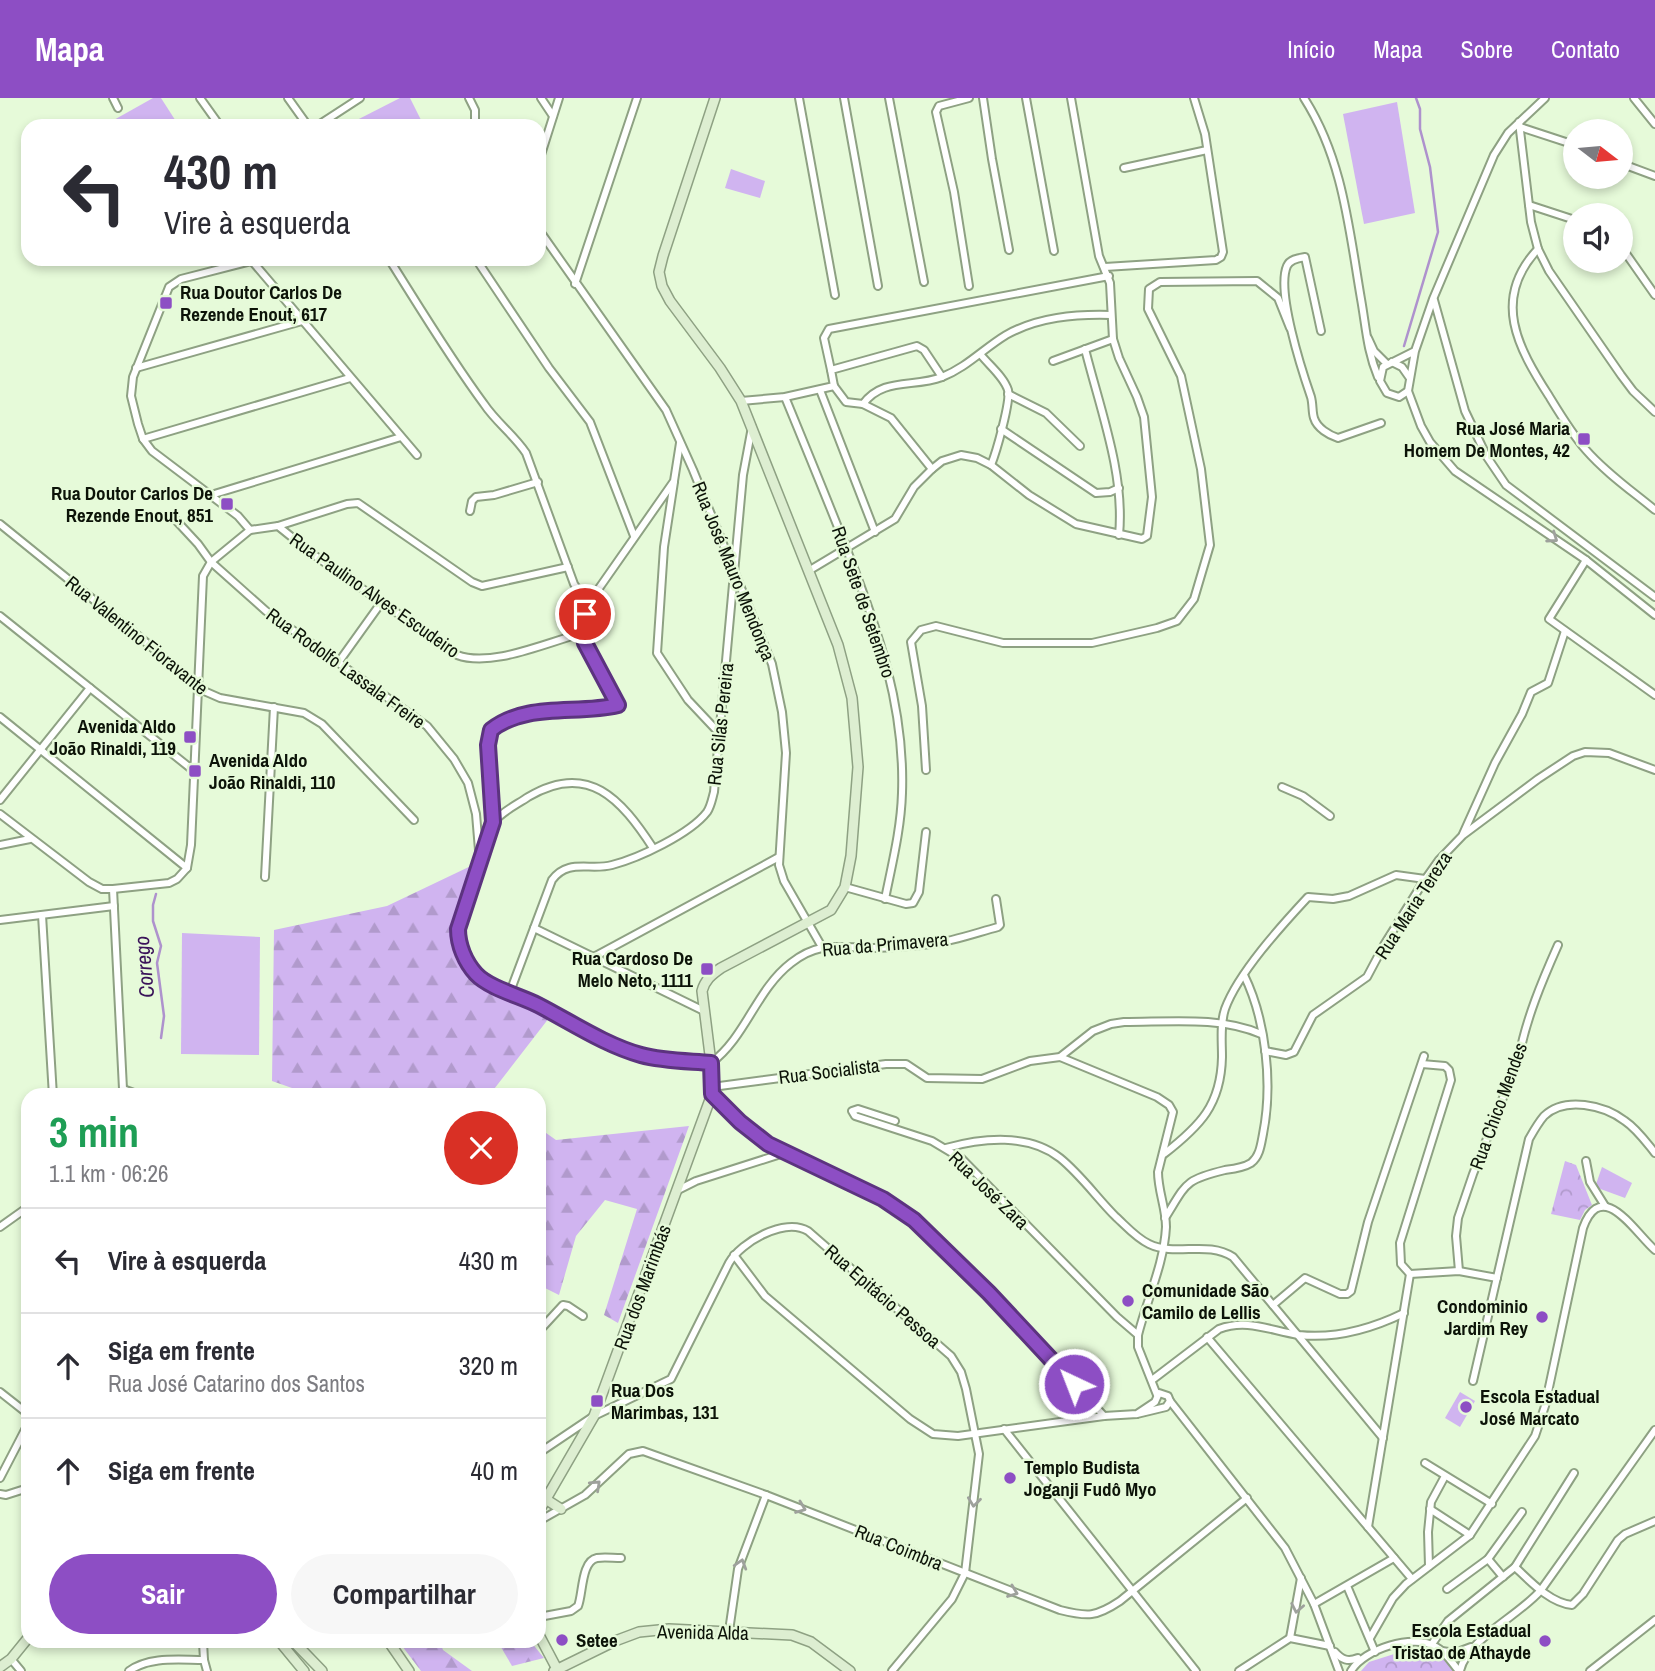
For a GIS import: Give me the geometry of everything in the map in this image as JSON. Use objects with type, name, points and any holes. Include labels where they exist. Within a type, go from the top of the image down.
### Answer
[{"type":"main road","points":[[712,1090],[702,991],[711,975],[750,951],[831,910],[845,887],[851,856],[858,767],[857,732],[845,667],[810,570],[752,425],[741,401],[720,368],[670,301],[662,286],[659,272],[715,98]]},
{"type":"main road","name":"Rua dos Marimbás","points":[[547,1500],[594,1416],[712,1090]]},
{"type":"main road","points":[[547,1500],[561,1509]]},
{"type":"main road","name":"Avenida Alda","points":[[557,1670],[614,1641],[639,1632],[669,1629],[783,1634],[800,1638],[820,1648],[850,1671]]},
{"type":"main road","points":[[0,1667],[21,1647]]},
{"type":"main road","points":[[285,1648],[304,1671]]},
{"type":"main road","points":[[300,1648],[322,1671]]},
{"type":"main road","points":[[393,1648],[409,1671]]},
{"type":"main road","points":[[546,1648],[557,1670]]},
{"type":"street","points":[[113,98],[118,108]]},
{"type":"street","points":[[200,98],[215,119]]},
{"type":"street","points":[[288,98],[303,119]]},
{"type":"street","points":[[328,119],[359,98]]},
{"type":"street","points":[[469,98],[475,110],[475,119]]},
{"type":"street","points":[[541,98],[553,116]]},
{"type":"street","points":[[546,138],[559,98]]},
{"type":"street","points":[[575,284],[637,98]]},
{"type":"street","points":[[799,98],[835,295]]},
{"type":"street","points":[[844,98],[878,286]]},
{"type":"street","points":[[889,98],[924,282]]},
{"type":"street","points":[[969,286],[954,192],[936,112],[939,106],[970,98]]},
{"type":"street","points":[[983,98],[1009,250]]},
{"type":"street","points":[[1026,98],[1054,251]]},
{"type":"street","points":[[810,570],[899,516],[915,487],[932,469],[942,461],[961,455],[977,458],[991,465],[1060,516],[1087,527],[1119,535],[1142,539],[1147,536],[1152,497],[1145,426],[1141,407],[1113,339],[1109,276],[1099,256],[1071,98]]},
{"type":"street","points":[[1105,267],[1216,260],[1221,257],[1223,253],[1207,150],[1200,113],[1194,98]]},
{"type":"street","points":[[1304,98],[1317,118],[1333,155],[1369,356],[1384,390],[1392,396],[1402,396],[1408,391]]},
{"type":"street","points":[[1545,98],[1494,155],[1433,299],[1415,351],[1408,391],[1421,426],[1445,460],[1464,478],[1586,561],[1655,615]]},
{"type":"street","points":[[1634,98],[1655,124]]},
{"type":"street","points":[[1520,124],[1563,140]]},
{"type":"street","points":[[1520,124],[1538,249],[1549,271],[1621,375],[1655,412]]},
{"type":"street","points":[[1124,168],[1207,150]]},
{"type":"street","points":[[1633,168],[1655,176]]},
{"type":"street","points":[[1530,205],[1563,216]]},
{"type":"street","name":"Rua José Mauro Mendonça","points":[[546,240],[658,399],[680,441],[772,664],[780,702],[786,766],[779,857],[784,881],[822,947]]},
{"type":"street","points":[[1538,249],[1521,272],[1513,298],[1519,347],[1586,450],[1623,485],[1655,510]]},
{"type":"street","points":[[1290,328],[1286,270],[1290,261],[1305,257],[1321,331]]},
{"type":"street","points":[[1633,264],[1655,295]]},
{"type":"street","points":[[0,814],[30,839],[102,889],[169,883],[177,880],[187,868],[191,845],[202,584],[205,570],[211,562],[250,530],[244,520],[152,451],[143,439],[131,396],[136,368],[167,291],[173,283],[234,266]]},
{"type":"street","points":[[261,266],[302,321],[417,455]]},
{"type":"street","points":[[394,266],[472,388],[501,426],[521,445],[538,482],[578,591],[588,604]]},
{"type":"street","points":[[481,266],[549,368],[590,422],[634,536]]},
{"type":"street","points":[[932,469],[891,418],[863,404],[846,402],[834,386],[824,338],[829,329],[1109,276]]},
{"type":"street","points":[[926,769],[922,706],[911,642],[921,630],[936,626],[1003,643],[1092,643],[1177,621],[1194,598],[1210,545],[1200,469],[1181,376],[1148,309],[1149,289],[1160,282],[1257,281],[1278,298],[1311,398],[1314,419],[1323,431],[1344,438],[1381,424]]},
{"type":"street","points":[[1433,299],[1465,411],[1487,457],[1506,485],[1655,597]]},
{"type":"street","points":[[863,404],[880,388],[942,377],[965,366],[1005,336],[1034,323],[1075,315],[1111,315]]},
{"type":"street","points":[[136,368],[302,321]]},
{"type":"street","points":[[1367,336],[1374,351],[1389,363],[1402,367],[1409,377]]},
{"type":"street","points":[[1053,361],[1113,339]]},
{"type":"street","points":[[831,369],[917,346],[924,350],[942,377]]},
{"type":"street","points":[[1085,349],[1119,488],[1119,535]]},
{"type":"street","points":[[1380,381],[1381,370],[1389,363],[1415,351]]},
{"type":"street","points":[[981,355],[1001,379],[1009,394],[1046,413],[1080,446]]},
{"type":"street","points":[[143,439],[350,377]]},
{"type":"street","points":[[741,401],[785,397],[834,386]]},
{"type":"street","points":[[820,390],[874,532]]},
{"type":"street","points":[[991,465],[999,445],[1009,394]]},
{"type":"street","name":"Rua Sete de Setembro","points":[[785,397],[847,549],[884,650],[898,713],[901,813],[885,899]]},
{"type":"street","name":"Rua Silas Pereira","points":[[510,992],[552,880],[564,868],[614,865],[653,848],[698,822],[710,807],[720,734],[743,475],[752,425]]},
{"type":"street","points":[[1001,429],[1096,493],[1119,488]]},
{"type":"street","points":[[211,495],[401,436]]},
{"type":"street","points":[[680,441],[664,547],[657,653],[688,700],[720,734]]},
{"type":"street","points":[[674,481],[588,604],[583,633],[590,655],[618,705],[538,712],[506,721],[491,730],[488,745],[493,822],[458,929],[460,946],[476,975],[491,985],[627,1050],[655,1057],[711,1063]]},
{"type":"street","points":[[470,511],[472,501],[476,497],[502,493],[538,482]]},
{"type":"street","points":[[1497,498],[1506,485]]},
{"type":"street","points":[[278,526],[358,503],[472,582],[482,586],[568,567]]},
{"type":"street","name":"Rua Rodolfo Lassala Freire","points":[[172,516],[211,562],[266,611],[427,726],[454,759],[468,783],[473,797],[480,867]]},
{"type":"street","name":"Rua Valentino Fioravante","points":[[0,524],[204,691],[220,698],[304,713],[322,724],[414,820]]},
{"type":"street","name":"Rua Paulino Alves Escudeiro","points":[[250,530],[278,526],[381,603],[457,655],[471,660],[496,657],[583,633]]},
{"type":"street","points":[[1586,561],[1549,619],[1655,695]]},
{"type":"street","points":[[338,663],[381,603]]},
{"type":"street","points":[[0,617],[194,771]]},
{"type":"street","points":[[1463,835],[1530,694],[1548,683],[1565,631]]},
{"type":"street","points":[[0,800],[89,688]]},
{"type":"street","points":[[265,877],[274,707]]},
{"type":"street","points":[[0,717],[187,868]]},
{"type":"street","name":"Rua Maria Tereza","points":[[1265,1051],[1286,1055],[1294,1052],[1313,1015],[1363,982],[1439,860],[1463,835],[1538,779],[1573,756],[1585,752],[1609,753],[1655,770]]},
{"type":"street","points":[[493,822],[559,782],[581,783],[604,793],[625,809],[653,848]]},
{"type":"street","points":[[1282,787],[1303,796],[1330,816]]},
{"type":"street","points":[[845,887],[906,904],[916,900],[926,832]]},
{"type":"street","points":[[0,845],[30,839]]},
{"type":"street","points":[[592,958],[779,857]]},
{"type":"street","points":[[1164,1154],[1198,1126],[1214,1097],[1220,1076],[1222,1023],[1230,996],[1308,897],[1333,899],[1349,896],[1396,876],[1426,879]]},
{"type":"street","points":[[113,889],[122,1088]]},
{"type":"street","name":"Rua da Primavera","points":[[711,1063],[733,1042],[758,1000],[793,961],[822,947],[888,947],[943,942],[998,927],[1000,925],[996,899]]},
{"type":"street","points":[[0,920],[114,906]]},
{"type":"street","points":[[42,915],[53,1088]]},
{"type":"street","points":[[534,928],[704,1011]]},
{"type":"street","name":"Rua Chico Mendes","points":[[1459,1271],[1456,1236],[1458,1218],[1558,945]]},
{"type":"street","points":[[1166,1218],[1192,1179],[1249,1164],[1259,1150],[1266,1113],[1265,1051],[1253,995],[1244,975]]},
{"type":"street","points":[[1261,1034],[1222,1023],[1111,1024],[1080,1039],[1060,1057],[1133,1085],[1169,1105],[1174,1117],[1158,1181],[1166,1218],[1163,1250],[1138,1335],[1138,1347],[1158,1397],[1157,1406],[1166,1406],[1178,1412],[1285,1548],[1314,1604],[1339,1671]]},
{"type":"street","name":"Rua Socialista","points":[[712,1090],[886,1063],[906,1064],[927,1078],[975,1080],[1030,1061],[1060,1057]]},
{"type":"street","points":[[1273,1305],[1305,1278],[1340,1294],[1351,1291],[1368,1223],[1423,1060],[1445,1066],[1449,1070],[1451,1080],[1400,1243],[1401,1264],[1410,1274]]},
{"type":"street","points":[[712,1090],[755,1136],[783,1153],[883,1199],[914,1220],[989,1293],[1104,1416]]},
{"type":"street","points":[[1473,1381],[1529,1139],[1544,1116],[1568,1105],[1601,1109],[1626,1121],[1655,1153]]},
{"type":"street","name":"Rua José Zara","points":[[895,1121],[858,1109],[852,1111],[855,1116],[932,1141],[946,1148],[976,1171],[1091,1292],[1138,1335]]},
{"type":"street","points":[[946,1148],[979,1141],[1016,1140],[1037,1145],[1059,1158],[1136,1236],[1163,1250],[1209,1248],[1226,1252],[1238,1261],[1383,1438]]},
{"type":"street","points":[[678,1190],[696,1181],[783,1153]]},
{"type":"street","points":[[1586,1161],[1590,1182],[1605,1206],[1627,1219],[1655,1251]]},
{"type":"street","points":[[1370,1638],[1394,1598],[1412,1579],[1470,1535],[1540,1424],[1583,1228],[1589,1215],[1605,1206]]},
{"type":"street","points":[[0,1227],[21,1213]]},
{"type":"street","name":"Rua Epitácio Pessoa","points":[[734,1255],[739,1248],[760,1236],[791,1227],[808,1231],[957,1364],[964,1381],[979,1454],[965,1573]]},
{"type":"street","points":[[546,1448],[594,1416],[671,1379],[734,1255],[765,1296],[921,1428],[933,1434],[976,1434],[1137,1414],[1166,1406]]},
{"type":"street","points":[[1410,1274],[1459,1271],[1497,1278]]},
{"type":"street","points":[[1368,1527],[1410,1274]]},
{"type":"street","points":[[546,1323],[563,1305],[583,1316]]},
{"type":"street","points":[[1152,1380],[1219,1329],[1232,1324],[1244,1323],[1298,1335],[1337,1335],[1359,1331],[1404,1313]]},
{"type":"street","points":[[1208,1337],[1412,1579]]},
{"type":"street","points":[[0,1392],[21,1408]]},
{"type":"street","points":[[1137,1414],[1158,1397],[1167,1394],[1166,1406]]},
{"type":"street","points":[[1004,1429],[1196,1671]]},
{"type":"street","points":[[1351,1671],[1367,1656],[1404,1641],[1432,1644],[1460,1671],[1465,1656],[1476,1645],[1530,1603],[1541,1590],[1655,1430]]},
{"type":"street","points":[[0,1478],[21,1438]]},
{"type":"street","name":"Rua Coimbra","points":[[546,1517],[585,1495],[629,1454],[639,1451],[691,1467],[1060,1610],[1080,1615],[1102,1613],[1247,1498]]},
{"type":"street","points":[[1425,1463],[1492,1504]]},
{"type":"street","points":[[1432,1644],[1448,1621],[1515,1567],[1574,1473]]},
{"type":"street","points":[[1429,1566],[1430,1509],[1432,1498],[1445,1476]]},
{"type":"street","points":[[0,1501],[3,1494],[21,1490]]},
{"type":"street","points":[[729,1631],[738,1569],[765,1495]]},
{"type":"street","points":[[1430,1509],[1470,1535]]},
{"type":"street","points":[[1447,1589],[1488,1559],[1522,1512]]},
{"type":"street","points":[[1515,1567],[1541,1590],[1566,1605],[1574,1604],[1618,1539],[1655,1521]]},
{"type":"street","points":[[546,1616],[571,1611],[578,1606],[591,1560],[621,1558]]},
{"type":"street","points":[[1314,1604],[1394,1558]]},
{"type":"street","points":[[1488,1559],[1503,1577]]},
{"type":"street","points":[[892,1671],[951,1599],[965,1573]]},
{"type":"street","points":[[1290,1638],[1301,1577]]},
{"type":"street","points":[[1347,1586],[1375,1652]]},
{"type":"street","points":[[1590,1671],[1655,1620]]},
{"type":"street","points":[[1238,1671],[1290,1638],[1330,1646],[1340,1658],[1348,1661],[1367,1656]]},
{"type":"street","points":[[1442,1651],[1461,1652],[1476,1645]]},
{"type":"street","points":[[203,1648],[207,1671]]},
{"type":"street","points":[[11,1659],[20,1671]]},
{"type":"street","points":[[129,1671],[137,1665],[154,1660],[204,1660]]},
{"type":"green space","points":[[153,98],[161,98],[174,119],[116,119]]},
{"type":"green space","points":[[400,98],[410,98],[420,119],[359,119]]},
{"type":"green space","points":[[1397,102],[1415,213],[1364,224],[1343,114]]},
{"type":"green space","points":[[731,169],[765,181],[760,198],[725,188]]},
{"type":"green space","points":[[475,864],[460,899],[452,933],[453,949],[459,964],[470,978],[489,991],[549,1018],[495,1088],[292,1088],[272,1081],[274,930],[387,906]]},
{"type":"green space","points":[[182,933],[260,937],[259,1055],[181,1054]]},
{"type":"green space","points":[[689,1126],[618,1323],[604,1315],[637,1209],[605,1200],[576,1236],[559,1295],[546,1288],[546,1133],[556,1140]]},
{"type":"green space","points":[[1565,1161],[1576,1165],[1592,1205],[1585,1210],[1580,1220],[1551,1214]]},
{"type":"green space","points":[[1602,1167],[1632,1183],[1625,1198],[1595,1187]]},
{"type":"green space","points":[[1460,1392],[1475,1401],[1460,1427],[1445,1418]]},
{"type":"green space","points":[[404,1648],[442,1648],[472,1671],[421,1671]]},
{"type":"green space","points":[[502,1648],[536,1648],[544,1658],[512,1666]]},
{"type":"green space","points":[[1413,1648],[1436,1654],[1453,1671],[1361,1671],[1369,1662]]},
{"type":"waterway","points":[[1404,346],[1438,232],[1430,167],[1420,129],[1420,109],[1416,98]]},
{"type":"waterway","name":"Corrego","points":[[156,894],[153,921],[161,946],[157,963],[164,1016],[161,1038]]},
{"type":"place","name":"Rua Doutor Carlos De Rezende Enout, 617","points":[[166,303]]},
{"type":"place","name":"Rua José Maria Homem De Montes, 42","points":[[1584,439]]},
{"type":"place","name":"Rua Doutor Carlos De Rezende Enout, 851","points":[[227,504]]},
{"type":"place","name":"Avenida Aldo João Rinaldi, 119","points":[[190,737]]},
{"type":"place","name":"Avenida Aldo João Rinaldi, 110","points":[[195,771]]},
{"type":"place","name":"Rua Cardoso De Melo Neto, 1111","points":[[707,969]]},
{"type":"place","name":"Comunidade São Camilo de Lellis","points":[[1128,1301]]},
{"type":"place","name":"Condominio Jardim Rey","points":[[1542,1317]]},
{"type":"place","name":"Rua Dos Marimbas, 131","points":[[597,1401]]},
{"type":"place","name":"Escola Estadual José Marcato","points":[[1466,1407]]},
{"type":"place","name":"Templo Budista Joganji Fudô Myo","points":[[1010,1478]]},
{"type":"place","name":"Setee","points":[[562,1640]]},
{"type":"place","name":"Escola Estadual Tristao de Athayde","points":[[1545,1641]]},
{"type":"route","points":[[585,614],[585,643],[618,705],[538,712],[506,721],[491,730],[488,745],[493,822],[458,929],[460,946],[471,968],[491,985],[538,1005],[627,1050],[642,1055],[711,1063],[712,1094],[755,1136],[783,1153],[899,1208],[989,1293],[1074,1384]]}]
